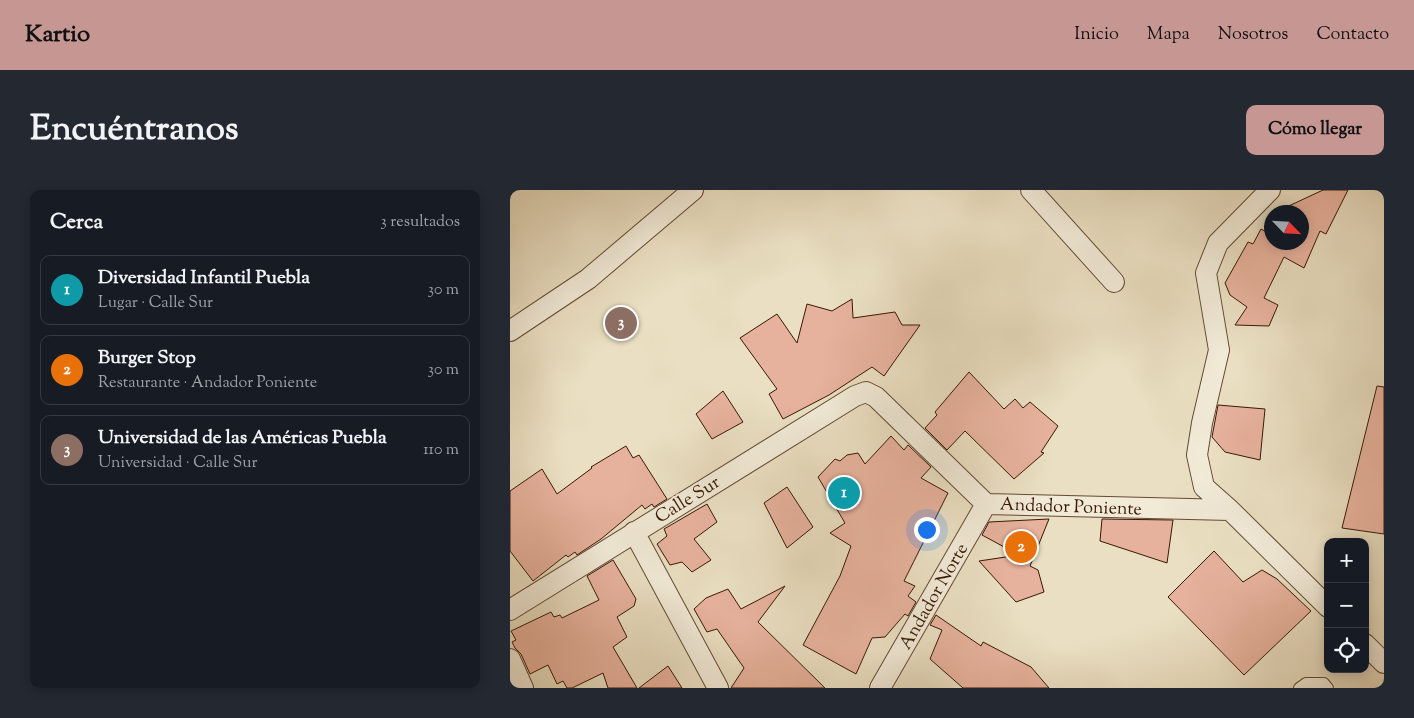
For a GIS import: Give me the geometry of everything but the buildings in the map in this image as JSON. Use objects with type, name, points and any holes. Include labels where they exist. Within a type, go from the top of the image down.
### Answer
[{"type":"street","points":[[510,330],[588,279],[693,190]]},
{"type":"street","points":[[1032,190],[1114,282]]},
{"type":"street","points":[[1270,190],[1218,243],[1206,273],[1219,350],[1202,423],[1197,455],[1204,487],[1230,510],[1324,603]]},
{"type":"street","name":"Andador Poniente","points":[[866,392],[876,397],[986,504],[1230,510]]},
{"type":"street","name":"Calle Sur","points":[[510,610],[855,396],[866,392]]},
{"type":"street","name":"Andador Norte","points":[[880,688],[986,504]]},
{"type":"street","points":[[634,532],[718,688]]},
{"type":"street","points":[[1369,648],[1384,663]]},
{"type":"street","points":[[510,659],[523,688]]},
{"type":"lane","points":[[1299,688],[1306,684],[1324,683],[1328,688]]},
{"type":"place","name":"Universidad de las Américas Puebla","points":[[621,323]]},
{"type":"place","name":"Diversidad Infantil Puebla","points":[[844,493]]},
{"type":"place","name":"Burger Stop","points":[[1021,547]]}]
